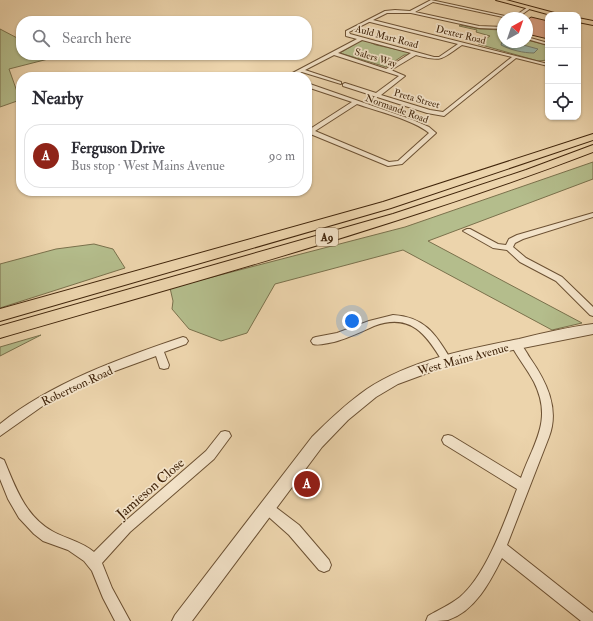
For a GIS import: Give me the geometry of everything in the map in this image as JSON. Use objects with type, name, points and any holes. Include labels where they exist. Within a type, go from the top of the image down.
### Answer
[{"type":"highway","points":[[499,0],[546,12]]},
{"type":"highway","points":[[581,20],[591,22]]},
{"type":"highway","name":"A9","points":[[0,315],[387,205],[518,163],[593,136]]},
{"type":"highway","name":"A9","points":[[0,332],[397,217],[530,172],[593,148]]},
{"type":"street","points":[[411,12],[433,0],[497,15]]},
{"type":"street","points":[[523,12],[529,8]]},
{"type":"street","name":"Auld Mart Road","points":[[461,44],[440,58],[434,58],[348,34],[347,32],[386,12],[395,10],[411,12],[478,27],[497,28]]},
{"type":"street","name":"Dexter Road","points":[[370,20],[545,65]]},
{"type":"street","points":[[297,72],[362,38]]},
{"type":"street","points":[[533,40],[545,43]]},
{"type":"street","name":"Salers Way","points":[[334,53],[402,74],[403,77],[377,95]]},
{"type":"street","points":[[388,70],[415,53]]},
{"type":"street","name":"Preta Street","points":[[312,74],[429,112],[444,114],[515,57]]},
{"type":"street","name":"Preta Street","points":[[301,70],[307,72]]},
{"type":"street","name":"Normande Road","points":[[312,87],[411,121],[427,128],[433,133],[400,163],[388,164],[312,133]]},
{"type":"street","points":[[312,129],[356,102]]},
{"type":"street","points":[[509,248],[512,241],[520,237],[593,215]]},
{"type":"street","points":[[467,231],[496,246],[509,248],[523,260],[559,279],[593,314]]},
{"type":"street","points":[[316,341],[339,336],[371,322],[385,318],[397,319],[408,322],[426,332],[447,361]]},
{"type":"street","name":"West Mains Avenue","points":[[181,621],[313,447],[336,423],[372,393],[405,376],[447,361],[576,331],[593,329]]},
{"type":"street","name":"Robertson Road","points":[[0,431],[12,419],[67,387],[182,341]]},
{"type":"street","points":[[433,621],[467,600],[482,582],[499,547],[548,422],[546,400],[541,386],[535,372],[516,345]]},
{"type":"street","points":[[159,351],[164,365]]},
{"type":"street","name":"Jamieson Close","points":[[94,561],[126,528],[166,492],[195,469],[225,436]]},
{"type":"street","points":[[448,440],[523,486]]},
{"type":"street","points":[[0,464],[10,491],[26,518],[48,535],[74,547],[94,561],[112,603],[123,621]]},
{"type":"street","points":[[266,507],[294,530],[324,565]]},
{"type":"street","points":[[499,547],[592,621]]},
{"type":"green space","points":[[459,26],[497,30],[497,48],[533,48],[533,42],[545,45],[545,60],[538,61],[478,44],[490,36],[476,32],[477,30]]},
{"type":"green space","points":[[0,29],[16,37],[16,60],[44,60],[9,69],[16,89],[16,101],[0,107]]},
{"type":"green space","points":[[365,40],[376,45],[409,52],[409,55],[404,55],[386,67],[340,53],[360,41]]},
{"type":"green space","points":[[593,162],[593,179],[428,241],[582,323],[552,330],[403,250],[275,284],[247,333],[221,341],[189,329],[172,309],[173,301],[170,288],[405,227]]},
{"type":"green space","points":[[94,244],[113,249],[125,268],[0,308],[0,264],[56,249]]},
{"type":"green space","points":[[41,335],[0,356],[0,347]]},
{"type":"shaded area","points":[[509,48],[538,49],[534,53],[521,52]]},
{"type":"building","points":[[533,17],[545,20],[545,38],[533,35]]},
{"type":"place","name":"Ferguson Drive","points":[[307,484]]}]
